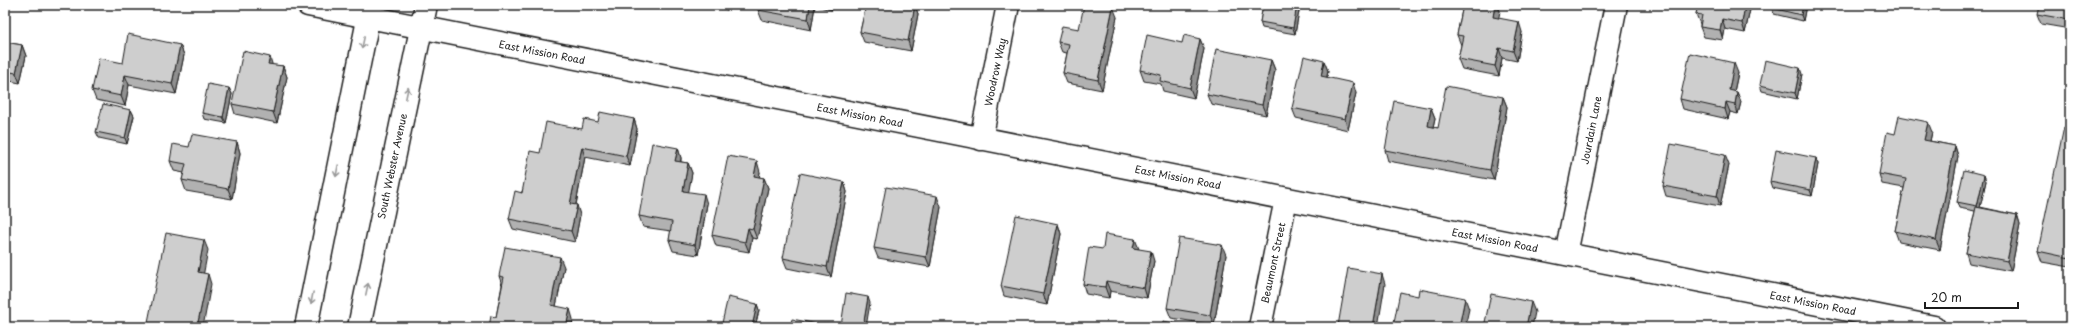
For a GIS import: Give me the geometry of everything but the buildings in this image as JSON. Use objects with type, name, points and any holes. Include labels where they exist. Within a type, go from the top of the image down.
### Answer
[{"type":"street","name":"East Mission Road","points":[[308,5],[370,11],[421,28],[1934,327]]},
{"type":"street","name":"South Webster Avenue","points":[[359,327],[426,5]]},
{"type":"street","name":"Woodrow Way","points":[[981,139],[1008,5]]},
{"type":"street","name":"Jourdain Lane","points":[[1566,254],[1616,5]]},
{"type":"street","points":[[306,327],[370,11]]},
{"type":"street","name":"Beaumont Street","points":[[1260,327],[1286,199]]}]
